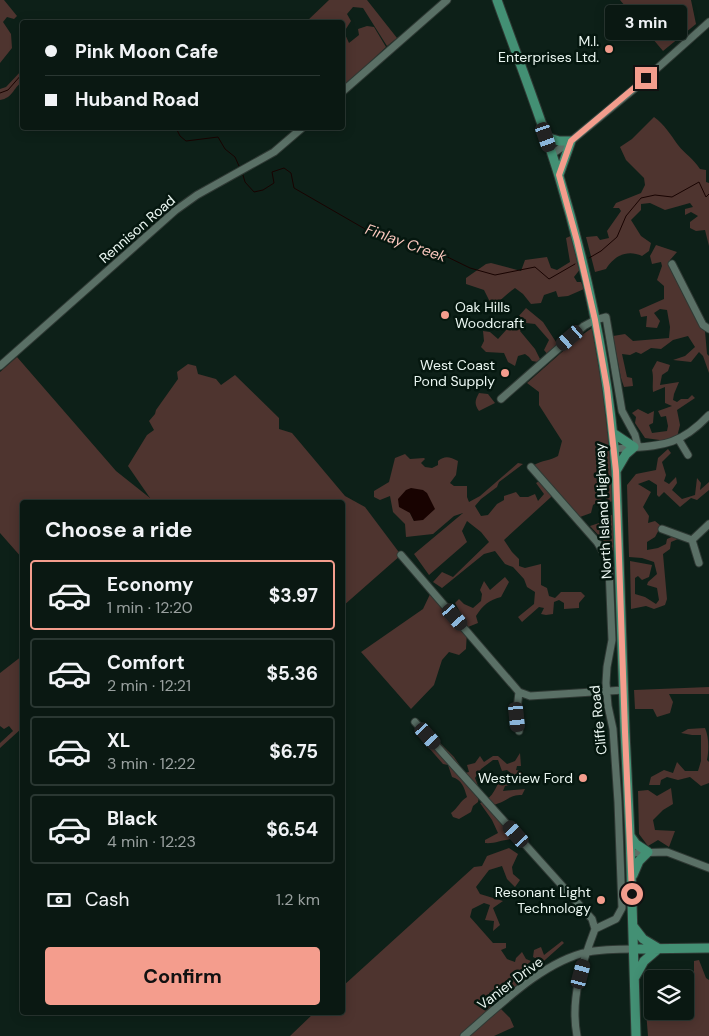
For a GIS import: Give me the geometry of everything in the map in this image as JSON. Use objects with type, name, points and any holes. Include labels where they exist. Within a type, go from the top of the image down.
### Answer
[{"type":"main road","name":"North Island Highway","points":[[498,0],[559,175],[576,235],[595,320],[613,433],[632,876],[636,1036]]},
{"type":"main road","points":[[546,137],[559,141],[571,141],[559,175]]},
{"type":"main road","points":[[613,433],[636,447],[626,454],[616,471]]},
{"type":"main road","points":[[630,836],[636,844],[648,852],[637,864],[632,876]]},
{"type":"main road","points":[[633,926],[643,939],[658,949]]},
{"type":"main road","points":[[634,949],[709,948]]},
{"type":"main road","points":[[634,979],[644,961],[658,949]]},
{"type":"street","points":[[345,89],[447,0]]},
{"type":"street","points":[[552,154],[571,141],[709,22]]},
{"type":"street","name":"Rennison Road","points":[[0,366],[176,210],[274,152],[300,130]]},
{"type":"street","points":[[672,264],[703,325],[709,329]]},
{"type":"street","points":[[501,399],[584,326],[606,317],[622,411],[635,435],[636,447]]},
{"type":"street","points":[[614,448],[668,444],[679,440],[699,426],[709,415]]},
{"type":"street","points":[[679,440],[688,455]]},
{"type":"street","name":"Cliffe Road","points":[[531,467],[596,542],[609,568],[612,640],[607,674],[607,691],[613,729],[622,906],[619,917],[595,929]]},
{"type":"street","points":[[692,540],[709,524]]},
{"type":"street","points":[[662,529],[692,540]]},
{"type":"street","points":[[692,540],[699,563]]},
{"type":"street","points":[[401,555],[519,692],[530,696],[624,690]]},
{"type":"street","points":[[518,731],[517,709],[519,692]]},
{"type":"street","points":[[415,722],[592,919],[595,929],[575,998],[574,1024],[577,1036]]},
{"type":"street","points":[[631,853],[667,852],[709,868]]},
{"type":"street","name":"Vanier Drive","points":[[464,1036],[534,977],[568,958],[587,952],[634,949]]},
{"type":"shaded area","points":[[0,0],[4,0],[17,16],[14,19],[7,17],[3,22],[11,34],[12,48],[0,63]]},
{"type":"shaded area","points":[[329,0],[367,0],[397,38],[387,46],[363,8],[353,7],[347,14],[351,21],[345,30],[345,20],[308,20]]},
{"type":"shaded area","points":[[620,0],[691,0],[696,24],[663,51]]},
{"type":"shaded area","points":[[367,26],[374,27],[386,47],[345,85],[345,34],[349,43],[359,35],[358,29]]},
{"type":"shaded area","points":[[20,72],[20,83],[8,97],[0,100],[0,89],[6,87]]},
{"type":"shaded area","points":[[654,117],[664,126],[700,169],[706,170],[706,182],[709,183],[709,246],[705,230],[696,231],[690,228],[690,222],[698,216],[691,212],[685,215],[685,209],[693,207],[690,203],[665,210],[650,203],[641,204],[641,210],[631,220],[641,236],[651,243],[649,251],[642,256],[631,253],[621,255],[613,260],[606,269],[595,272],[586,237],[597,236],[600,240],[609,238],[607,231],[621,211],[619,208],[613,208],[616,203],[641,193],[645,185],[644,178],[626,160],[620,147],[632,139]]},
{"type":"shaded area","points":[[573,235],[581,268],[574,277],[577,282],[581,282],[584,289],[568,296],[558,297],[556,291],[544,295],[541,303],[531,304],[515,288],[492,306],[484,290],[466,284],[466,278],[486,264],[491,263],[521,271],[525,260],[547,257],[551,268],[557,270],[570,262],[566,238]]},
{"type":"shaded area","points":[[656,245],[677,252],[670,260],[705,331],[707,354],[709,356],[709,373],[703,356],[699,352],[691,362],[673,360],[685,356],[695,347],[688,336],[673,340],[661,349],[651,348],[641,354],[636,352],[630,355],[622,354],[627,377],[632,378],[633,386],[624,387],[613,336],[625,334],[633,341],[669,338],[670,327],[667,310],[660,309],[654,313],[660,321],[657,328],[646,327],[647,316],[641,317],[639,310],[664,299],[664,286],[657,280],[662,266],[661,262],[652,264],[650,256]]},
{"type":"shaded area","points":[[526,308],[543,322],[556,342],[562,337],[566,340],[548,355],[544,350],[549,340],[535,324],[526,323],[520,331],[535,349],[540,359],[538,362],[532,361],[525,354],[518,356],[515,366],[508,362],[504,353],[486,352],[481,347],[484,341],[483,331],[490,332],[498,339]]},
{"type":"shaded area","points":[[592,328],[606,414],[614,501],[609,502],[605,497],[593,505],[591,513],[580,517],[534,465],[558,456],[562,441],[539,405],[539,392],[527,383],[579,337]]},
{"type":"shaded area","points":[[17,357],[116,471],[150,498],[128,466],[147,435],[154,430],[149,421],[178,379],[177,372],[188,364],[196,366],[198,374],[216,379],[221,385],[235,375],[279,418],[279,429],[292,433],[345,496],[365,507],[401,555],[345,604],[345,500],[20,500],[20,556],[0,533],[0,372]]},
{"type":"shaded area","points":[[657,361],[670,365],[668,371],[662,375],[660,385],[679,382],[673,400],[677,402],[681,399],[688,399],[692,395],[695,398],[677,410],[680,425],[677,437],[667,441],[645,438],[635,423],[636,417],[632,413],[638,409],[648,414],[654,411],[653,423],[649,425],[652,433],[667,431],[666,416],[661,417],[658,411],[672,406],[665,403],[665,387],[653,392],[652,370]]},
{"type":"shaded area","points":[[479,393],[488,394],[495,403],[479,411],[476,402]]},
{"type":"shaded area","points":[[668,449],[671,453],[662,462],[666,475],[664,481],[669,484],[676,477],[677,483],[672,490],[682,499],[695,495],[697,478],[701,483],[700,490],[709,482],[709,490],[697,500],[691,498],[680,507],[664,492],[659,497],[657,495],[657,485],[649,480],[638,484],[651,492],[643,507],[649,516],[648,523],[655,521],[661,526],[655,537],[647,542],[647,550],[666,544],[667,539],[674,536],[678,539],[671,542],[670,549],[663,554],[667,599],[665,605],[654,609],[646,606],[631,609],[630,561],[652,565],[649,577],[642,580],[638,576],[635,578],[635,594],[645,597],[656,604],[659,600],[657,588],[647,585],[657,574],[654,562],[642,558],[629,557],[627,485],[636,474],[656,470],[658,458]]},
{"type":"shaded area","points":[[405,454],[410,459],[424,458],[421,463],[425,467],[432,468],[438,465],[438,461],[445,457],[458,461],[456,475],[450,483],[454,486],[467,486],[469,502],[480,496],[518,463],[523,464],[499,482],[497,487],[475,506],[481,516],[488,515],[497,504],[504,500],[504,496],[516,492],[520,497],[528,497],[535,494],[538,501],[544,494],[536,483],[541,480],[550,490],[551,497],[504,540],[519,559],[519,566],[525,568],[541,564],[541,585],[547,588],[549,596],[555,598],[561,592],[581,592],[585,596],[579,603],[579,608],[564,609],[564,603],[559,600],[554,602],[553,614],[541,614],[544,608],[539,607],[522,622],[518,617],[534,604],[535,592],[527,587],[524,579],[513,567],[505,564],[495,551],[484,554],[442,588],[433,582],[442,572],[453,577],[489,542],[481,532],[467,521],[462,531],[467,542],[429,575],[414,554],[463,513],[454,516],[433,534],[406,537],[405,524],[393,512],[390,496],[380,500],[374,497],[374,491],[389,482],[395,458]],"holes":[[[416,490],[423,490],[414,521],[410,513]]]},
{"type":"shaded area","points":[[411,488],[423,490],[427,493],[435,509],[423,520],[414,521],[410,513],[399,507],[398,499],[406,490]]},
{"type":"shaded area","points":[[613,514],[615,553],[590,526],[599,523]]},
{"type":"shaded area","points":[[505,577],[509,582],[501,597],[490,601],[484,606],[476,616],[478,623],[468,627],[455,603],[459,599],[464,604],[473,608],[481,601],[482,594],[480,590],[484,581],[490,590]]},
{"type":"shaded area","points":[[432,590],[467,630],[466,649],[459,655],[449,652],[442,660],[434,685],[411,709],[361,652],[423,609]]},
{"type":"shaded area","points":[[20,658],[20,730],[0,748],[0,743],[13,731],[9,726],[4,729],[0,726],[0,673]]},
{"type":"shaded area","points":[[709,687],[709,694],[669,694],[673,702],[670,713],[657,717],[653,709],[635,709],[634,690]]},
{"type":"shaded area","points":[[705,728],[708,744],[709,783],[701,786],[690,777],[678,780],[667,777],[661,780],[660,785],[649,785],[651,777],[664,770],[673,773],[677,762],[685,771],[698,771],[701,761],[701,735],[681,733],[688,729]]},
{"type":"shaded area","points":[[437,740],[454,757],[465,773],[469,772],[467,765],[475,763],[480,756],[484,762],[493,756],[498,756],[507,764],[515,761],[520,753],[521,766],[517,766],[516,770],[523,772],[521,778],[507,770],[502,771],[498,760],[493,760],[481,769],[475,778],[480,791],[478,802],[473,806],[471,812],[459,819],[453,817],[451,813],[467,797],[462,784],[452,777],[448,765],[443,764],[429,748],[429,743]]},
{"type":"shaded area","points":[[511,778],[510,785],[505,786],[503,791],[525,789],[522,795],[514,796],[493,805],[518,835],[513,839],[485,843],[485,840],[498,833],[492,820],[480,803],[492,795],[499,781]]},
{"type":"shaded area","points":[[671,788],[673,804],[663,810],[653,820],[655,830],[675,831],[669,847],[658,840],[648,846],[639,834],[638,791],[648,790],[657,796]]},
{"type":"shaded area","points":[[509,848],[518,854],[512,867],[513,874],[520,880],[515,887],[507,879],[502,866],[489,870],[476,887],[480,894],[503,901],[493,908],[500,925],[493,931],[494,921],[485,920],[490,905],[484,903],[472,909],[470,917],[493,943],[506,943],[506,948],[501,950],[507,959],[515,962],[522,952],[526,959],[531,961],[522,970],[525,972],[539,960],[533,957],[534,950],[541,947],[544,955],[562,941],[564,943],[460,1036],[290,1036],[312,1015],[345,1015],[345,984],[474,867],[482,866],[487,856]]},
{"type":"shaded area","points":[[699,960],[706,978],[709,980],[709,1036],[648,1036],[647,1020],[694,1020],[694,961]]},
{"type":"shaded area","points":[[498,1006],[510,1018],[514,1027],[494,1036],[464,1036]]},
{"type":"waterway","name":"Finlay Creek","points":[[0,93],[8,90],[20,76]]},
{"type":"waterway","name":"Finlay Creek","points":[[177,130],[186,141],[218,137],[225,149],[235,157],[239,166]]},
{"type":"waterway","name":"Finlay Creek","points":[[243,175],[245,182],[254,192],[263,190],[274,183],[272,172],[284,168],[291,173],[294,188],[372,233],[429,248],[470,268],[495,275],[535,267],[549,279],[575,264]]},
{"type":"waterway","name":"Finlay Creek","points":[[589,258],[601,251],[617,237],[626,216],[641,198],[655,195],[672,197],[699,182],[706,197],[709,194]]},
{"type":"place","name":"M.I. Enterprises Ltd.","points":[[609,49]]},
{"type":"place","name":"Oak Hills Woodcraft","points":[[445,315]]},
{"type":"place","name":"West Coast Pond Supply","points":[[505,373]]},
{"type":"place","name":"Westview Ford","points":[[583,778]]},
{"type":"place","name":"Resonant Light Technology","points":[[601,900]]},
{"type":"route","points":[[632,894],[622,614],[613,433],[605,373],[595,320],[584,268],[559,175],[571,141],[646,78]]}]
